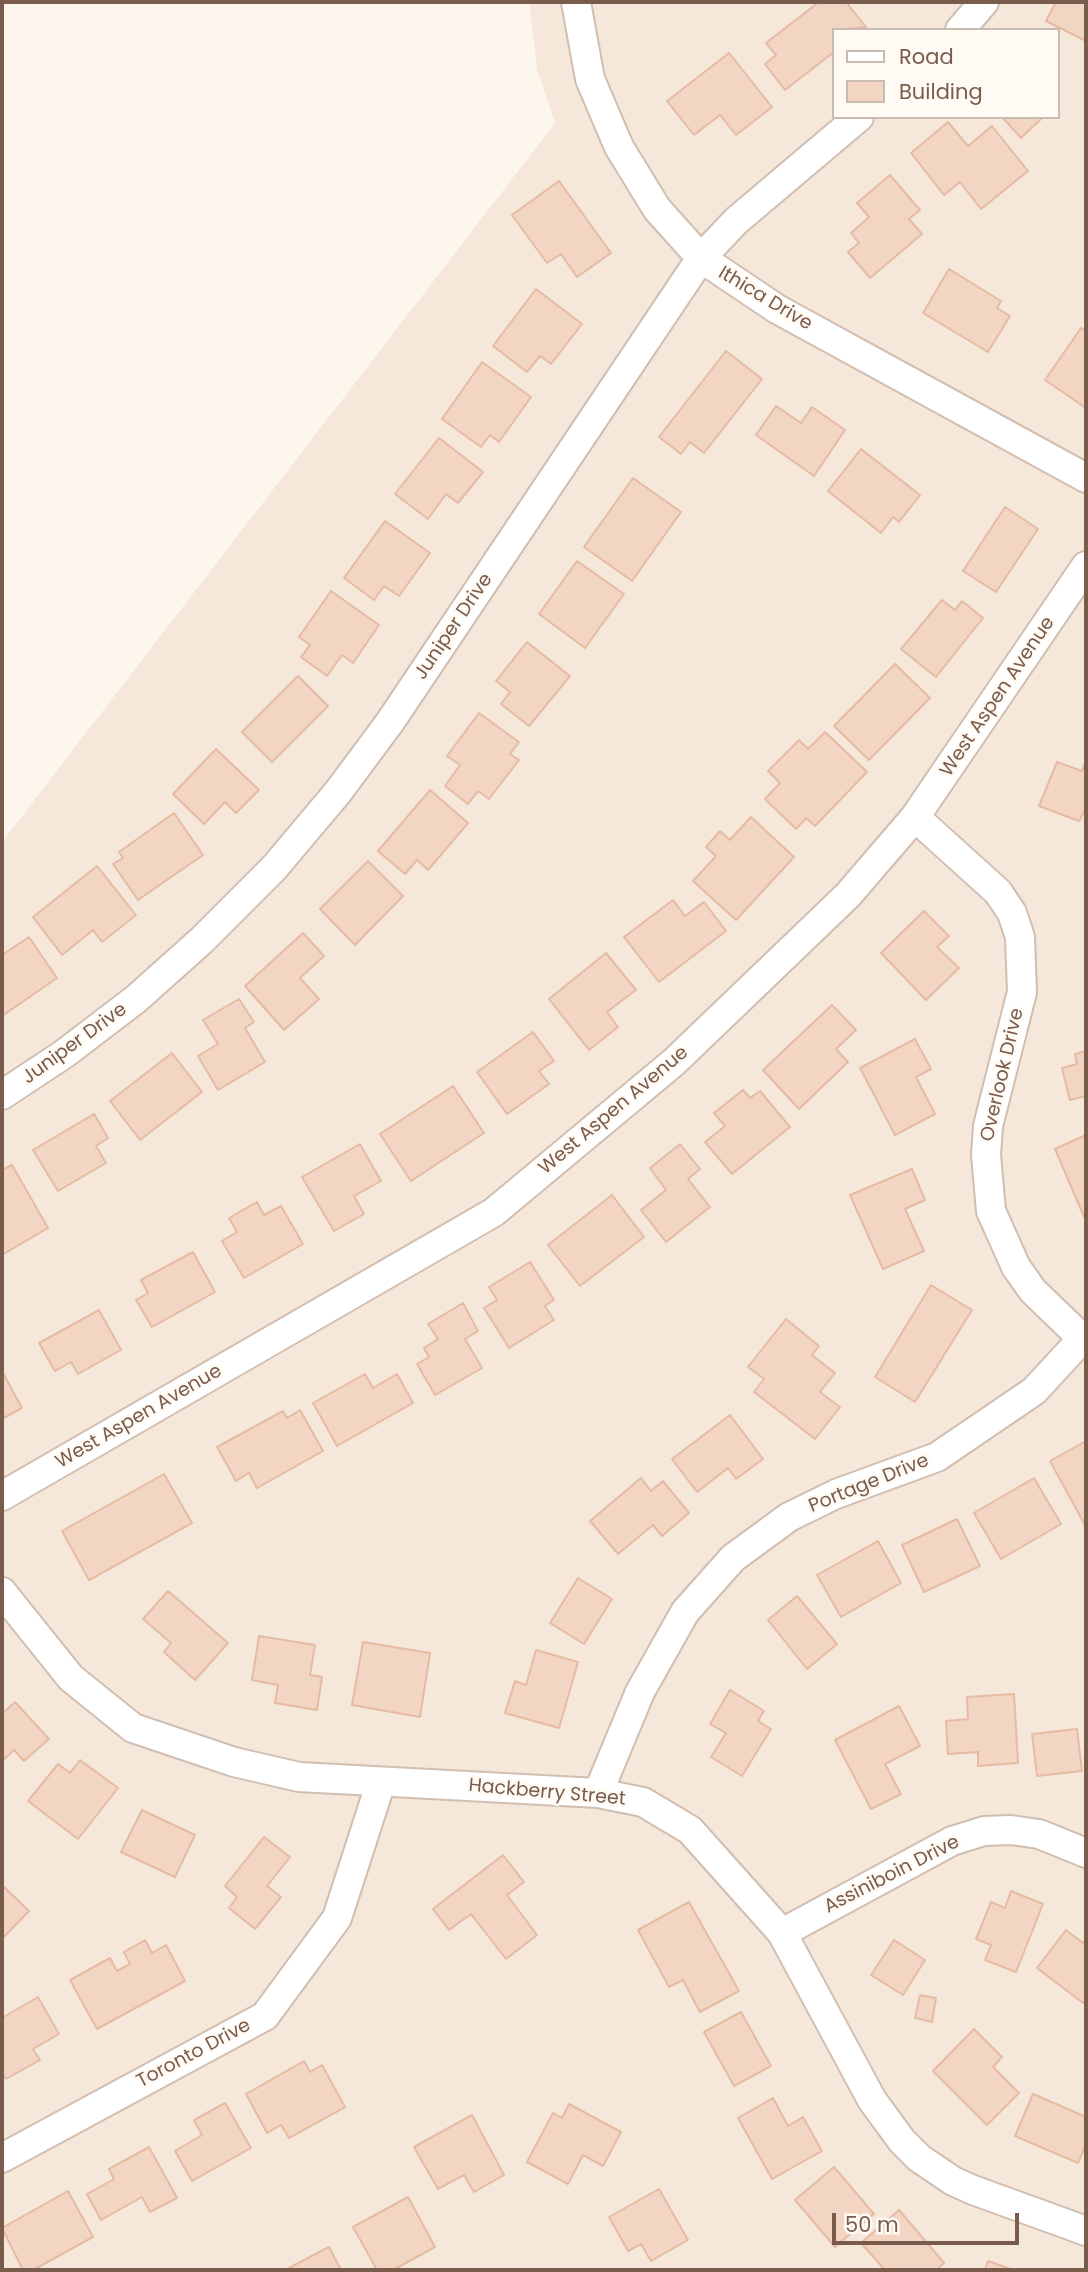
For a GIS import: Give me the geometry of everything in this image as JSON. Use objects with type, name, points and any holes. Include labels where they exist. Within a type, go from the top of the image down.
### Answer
[{"type":"street","name":"Ithica Drive","points":[[576,2],[590,79],[619,148],[657,209],[701,258],[778,309],[1086,478]]},
{"type":"street","points":[[962,28],[984,2]]},
{"type":"street","name":"Juniper Drive","points":[[2,1095],[64,1054],[145,992],[237,906],[309,828],[390,722],[701,258],[736,221],[857,119]]},
{"type":"street","name":"West Aspen Avenue","points":[[2,1496],[494,1212],[674,1062],[848,895],[915,817],[1086,566]]},
{"type":"street","name":"Overlook Drive","points":[[915,817],[980,872],[998,892],[1012,913],[1020,937],[1022,992],[988,1126],[988,1192],[1000,1238],[1016,1267],[1033,1291],[1084,1341]]},
{"type":"street","name":"Portage Drive","points":[[598,1793],[640,1692],[685,1612],[733,1558],[789,1517],[824,1499],[937,1457],[1034,1391],[1084,1341]]},
{"type":"street","name":"Hackberry Street","points":[[2,1592],[71,1678],[133,1728],[234,1762],[299,1777],[598,1793],[643,1802],[690,1830],[782,1933],[872,2100],[902,2141],[919,2158],[953,2181],[1086,2231]]},
{"type":"street","name":"Toronto Drive","points":[[2,2158],[265,2016],[337,1918],[380,1782]]},
{"type":"street","name":"Assiniboin Drive","points":[[782,1933],[952,1841],[984,1831],[1011,1830],[1039,1834],[1086,1853]]},
{"type":"shaded area","points":[[529,2],[1086,2],[1086,2270],[2,2270],[2,842],[555,123],[537,69]]},
{"type":"building","points":[[819,2],[846,2],[866,27],[832,28],[832,54],[785,90],[765,64],[776,55],[766,43]]},
{"type":"building","points":[[1056,2],[1086,2],[1086,41],[1046,21]]},
{"type":"building","points":[[729,53],[772,107],[736,135],[720,115],[694,135],[667,101]]},
{"type":"building","points":[[1004,119],[1041,119],[1021,138]]},
{"type":"building","points":[[948,122],[968,146],[992,126],[1028,171],[981,209],[960,182],[944,195],[911,153]]},
{"type":"building","points":[[890,175],[920,210],[909,219],[922,234],[870,278],[848,252],[859,243],[851,233],[869,217],[857,203]]},
{"type":"building","points":[[559,181],[611,253],[577,277],[561,254],[547,263],[512,215]]},
{"type":"building","points":[[949,269],[1001,301],[997,308],[1010,316],[988,352],[923,313]]},
{"type":"building","points":[[536,289],[582,324],[551,364],[540,356],[527,372],[493,346]]},
{"type":"building","points":[[1081,328],[1086,331],[1086,408],[1045,380]]},
{"type":"building","points":[[726,351],[762,379],[704,453],[690,442],[681,454],[659,437]]},
{"type":"building","points":[[482,362],[531,397],[499,442],[490,435],[481,447],[442,419]]},
{"type":"building","points":[[776,406],[801,423],[812,407],[845,430],[814,476],[756,435]]},
{"type":"building","points":[[439,438],[483,472],[458,503],[446,494],[428,519],[395,494]]},
{"type":"building","points":[[861,449],[920,495],[899,522],[893,517],[881,533],[828,491]]},
{"type":"building","points":[[633,478],[681,512],[632,581],[584,547]]},
{"type":"building","points":[[1005,507],[1038,529],[996,592],[963,571]]},
{"type":"building","points":[[385,521],[430,553],[399,596],[384,586],[374,600],[344,578]]},
{"type":"building","points":[[577,561],[624,594],[585,648],[539,614]]},
{"type":"building","points":[[331,591],[379,625],[353,663],[342,655],[327,676],[301,657],[310,645],[299,637]]},
{"type":"building","points":[[942,600],[955,610],[962,601],[983,618],[936,677],[901,649]]},
{"type":"building","points":[[527,642],[570,676],[529,726],[501,704],[510,692],[496,681]]},
{"type":"building","points":[[895,664],[930,698],[869,760],[834,726]]},
{"type":"building","points":[[298,676],[328,706],[272,762],[242,732]]},
{"type":"building","points":[[479,713],[519,742],[510,754],[519,760],[489,799],[478,791],[468,804],[445,786],[460,765],[447,756]]},
{"type":"building","points":[[825,732],[867,772],[815,826],[806,818],[796,829],[765,799],[780,783],[768,771],[799,740],[808,749]]},
{"type":"building","points":[[216,749],[259,790],[236,813],[225,802],[204,824],[173,794]]},
{"type":"building","points":[[1086,760],[1086,808],[1079,821],[1039,806],[1057,762],[1082,771]]},
{"type":"building","points":[[430,790],[468,823],[428,870],[417,860],[405,874],[378,851]]},
{"type":"building","points":[[174,813],[203,855],[138,900],[113,864],[123,858],[119,852]]},
{"type":"building","points":[[751,817],[794,857],[736,920],[693,881],[716,856],[706,847],[720,831],[730,840]]},
{"type":"building","points":[[368,861],[403,896],[355,945],[320,909]]},
{"type":"building","points":[[97,866],[136,915],[102,942],[93,930],[62,955],[33,917]]},
{"type":"building","points":[[673,900],[685,916],[704,902],[726,931],[659,982],[624,937]]},
{"type":"building","points":[[924,911],[949,936],[937,947],[959,968],[926,1000],[881,953]]},
{"type":"building","points":[[303,933],[324,956],[300,978],[319,999],[284,1030],[245,986]]},
{"type":"building","points":[[29,937],[57,978],[2,1016],[2,955]]},
{"type":"building","points":[[606,953],[636,990],[607,1012],[618,1027],[589,1050],[549,999]]},
{"type":"building","points":[[239,999],[254,1022],[245,1028],[265,1062],[218,1090],[198,1056],[218,1044],[203,1020]]},
{"type":"building","points":[[832,1005],[856,1030],[836,1049],[848,1062],[799,1109],[763,1070]]},
{"type":"building","points":[[533,1032],[554,1061],[539,1071],[549,1084],[507,1114],[477,1072]]},
{"type":"building","points":[[915,1039],[931,1069],[916,1077],[935,1114],[895,1135],[860,1068]]},
{"type":"building","points":[[1086,1051],[1086,1096],[1070,1100],[1062,1068],[1077,1064],[1075,1054]]},
{"type":"building","points":[[172,1053],[202,1092],[140,1140],[110,1101]]},
{"type":"building","points":[[453,1086],[484,1133],[411,1181],[380,1134]]},
{"type":"building","points":[[743,1090],[750,1098],[760,1091],[790,1127],[732,1174],[705,1142],[725,1126],[714,1113]]},
{"type":"building","points":[[94,1114],[108,1138],[96,1146],[106,1163],[58,1191],[33,1150]]},
{"type":"building","points":[[1086,1135],[1086,1218],[1085,1219],[1055,1149]]},
{"type":"building","points":[[360,1144],[381,1181],[354,1196],[364,1214],[334,1231],[302,1177]]},
{"type":"building","points":[[680,1144],[700,1169],[688,1179],[710,1207],[666,1242],[641,1210],[666,1190],[650,1168]]},
{"type":"building","points":[[12,1165],[48,1228],[2,1255],[2,1170]]},
{"type":"building","points":[[912,1169],[925,1200],[905,1209],[924,1251],[883,1269],[850,1195]]},
{"type":"building","points":[[612,1195],[644,1237],[580,1286],[548,1245]]},
{"type":"building","points":[[257,1202],[264,1215],[281,1206],[303,1244],[244,1278],[222,1241],[237,1232],[229,1218]]},
{"type":"building","points":[[193,1252],[215,1292],[152,1327],[136,1300],[148,1293],[141,1280]]},
{"type":"building","points":[[530,1262],[554,1300],[545,1306],[554,1320],[509,1348],[484,1308],[497,1300],[489,1287]]},
{"type":"building","points":[[931,1285],[972,1310],[915,1402],[875,1377]]},
{"type":"building","points":[[463,1303],[478,1331],[465,1339],[482,1368],[435,1395],[417,1364],[429,1357],[424,1348],[438,1339],[428,1324]]},
{"type":"building","points":[[99,1310],[121,1350],[78,1374],[71,1362],[55,1371],[39,1343]]},
{"type":"building","points":[[786,1319],[819,1346],[812,1355],[835,1373],[820,1392],[840,1407],[815,1439],[754,1392],[764,1379],[748,1367]]},
{"type":"building","points":[[2,1371],[22,1408],[2,1419]]},
{"type":"building","points":[[365,1374],[373,1388],[397,1374],[413,1403],[337,1446],[313,1403]]},
{"type":"building","points":[[300,1410],[323,1451],[257,1488],[249,1473],[236,1481],[217,1447],[283,1411],[287,1418]]},
{"type":"building","points":[[730,1415],[763,1459],[736,1479],[728,1468],[697,1492],[672,1459]]},
{"type":"building","points":[[1086,1441],[1086,1527],[1050,1461]]},
{"type":"building","points":[[164,1474],[192,1523],[89,1580],[62,1531]]},
{"type":"building","points":[[641,1478],[651,1491],[663,1481],[689,1513],[662,1536],[653,1525],[618,1554],[590,1521]]},
{"type":"building","points":[[1034,1478],[1061,1524],[1001,1559],[974,1513]]},
{"type":"building","points":[[957,1519],[980,1566],[924,1592],[902,1545]]},
{"type":"building","points":[[878,1541],[901,1583],[841,1617],[817,1575]]},
{"type":"building","points":[[578,1578],[612,1599],[584,1644],[550,1623]]},
{"type":"building","points":[[168,1591],[228,1643],[195,1680],[164,1652],[171,1643],[143,1619]]},
{"type":"building","points":[[797,1596],[837,1644],[807,1669],[768,1620]]},
{"type":"building","points":[[259,1636],[315,1645],[310,1675],[322,1677],[317,1710],[275,1703],[278,1685],[252,1680]]},
{"type":"building","points":[[363,1642],[430,1653],[420,1717],[352,1705]]},
{"type":"building","points":[[536,1650],[578,1662],[559,1728],[505,1713],[515,1681],[526,1685]]},
{"type":"building","points":[[730,1690],[764,1711],[758,1721],[771,1729],[742,1776],[711,1757],[726,1733],[710,1724]]},
{"type":"building","points":[[1014,1694],[1018,1763],[978,1766],[978,1752],[948,1754],[946,1721],[968,1719],[967,1697]]},
{"type":"building","points":[[15,1702],[49,1739],[24,1761],[14,1750],[2,1761],[2,1714]]},
{"type":"building","points":[[899,1706],[920,1746],[885,1764],[901,1794],[871,1809],[835,1740]]},
{"type":"building","points":[[1077,1729],[1082,1771],[1037,1776],[1032,1734]]},
{"type":"building","points":[[80,1760],[118,1788],[78,1839],[28,1801],[58,1764],[70,1773]]},
{"type":"building","points":[[142,1810],[195,1835],[175,1877],[121,1852]]},
{"type":"building","points":[[264,1837],[290,1857],[267,1886],[281,1897],[255,1929],[229,1908],[237,1897],[225,1886]]},
{"type":"building","points":[[503,1855],[524,1882],[507,1895],[537,1935],[506,1959],[471,1914],[449,1930],[433,1909]]},
{"type":"building","points":[[2,1885],[29,1911],[2,1939]]},
{"type":"building","points":[[1011,1891],[1043,1904],[1016,1972],[985,1960],[991,1945],[976,1939],[991,1902],[1005,1908]]},
{"type":"building","points":[[689,1902],[739,1991],[700,2012],[683,1980],[669,1987],[638,1930]]},
{"type":"building","points":[[1066,1930],[1083,1943],[1086,1938],[1086,1999],[1083,2003],[1037,1968]]},
{"type":"building","points":[[145,1940],[152,1953],[166,1945],[185,1981],[97,2029],[70,1980],[110,1958],[117,1971],[130,1964],[124,1952]]},
{"type":"building","points":[[894,1940],[925,1960],[903,1995],[871,1975]]},
{"type":"building","points":[[920,1995],[936,1998],[932,2022],[915,2018]]},
{"type":"building","points":[[38,1997],[59,2034],[33,2049],[40,2060],[6,2079],[2,2073],[2,2018]]},
{"type":"building","points":[[741,2012],[771,2066],[734,2086],[704,2032]]},
{"type":"building","points":[[974,2029],[1002,2057],[993,2067],[1019,2093],[987,2125],[933,2071]]},
{"type":"building","points":[[304,2061],[310,2072],[322,2065],[345,2107],[289,2138],[281,2125],[267,2133],[246,2094]]},
{"type":"building","points":[[1033,2094],[1086,2117],[1086,2144],[1078,2163],[1015,2136]]},
{"type":"building","points":[[773,2098],[788,2126],[803,2117],[822,2151],[772,2179],[738,2118]]},
{"type":"building","points":[[225,2103],[251,2148],[192,2181],[175,2151],[202,2135],[194,2120]]},
{"type":"building","points":[[569,2104],[621,2132],[603,2166],[583,2155],[568,2184],[527,2162],[553,2113],[562,2118]]},
{"type":"building","points":[[472,2115],[504,2175],[474,2192],[464,2175],[438,2189],[414,2147]]},
{"type":"building","points":[[149,2147],[177,2198],[150,2212],[142,2197],[101,2220],[87,2194],[114,2179],[109,2169]]},
{"type":"building","points":[[834,2167],[874,2214],[835,2247],[795,2200]]},
{"type":"building","points":[[659,2189],[688,2240],[651,2261],[641,2244],[628,2251],[609,2217]]},
{"type":"building","points":[[68,2191],[93,2237],[33,2270],[23,2270],[2,2228]]},
{"type":"building","points":[[408,2197],[435,2247],[393,2270],[377,2270],[353,2227]]},
{"type":"building","points":[[899,2210],[944,2263],[936,2270],[885,2270],[861,2243]]},
{"type":"building","points":[[329,2247],[341,2270],[285,2270]]},
{"type":"building","points":[[988,2261],[1013,2270],[985,2270]]}]
